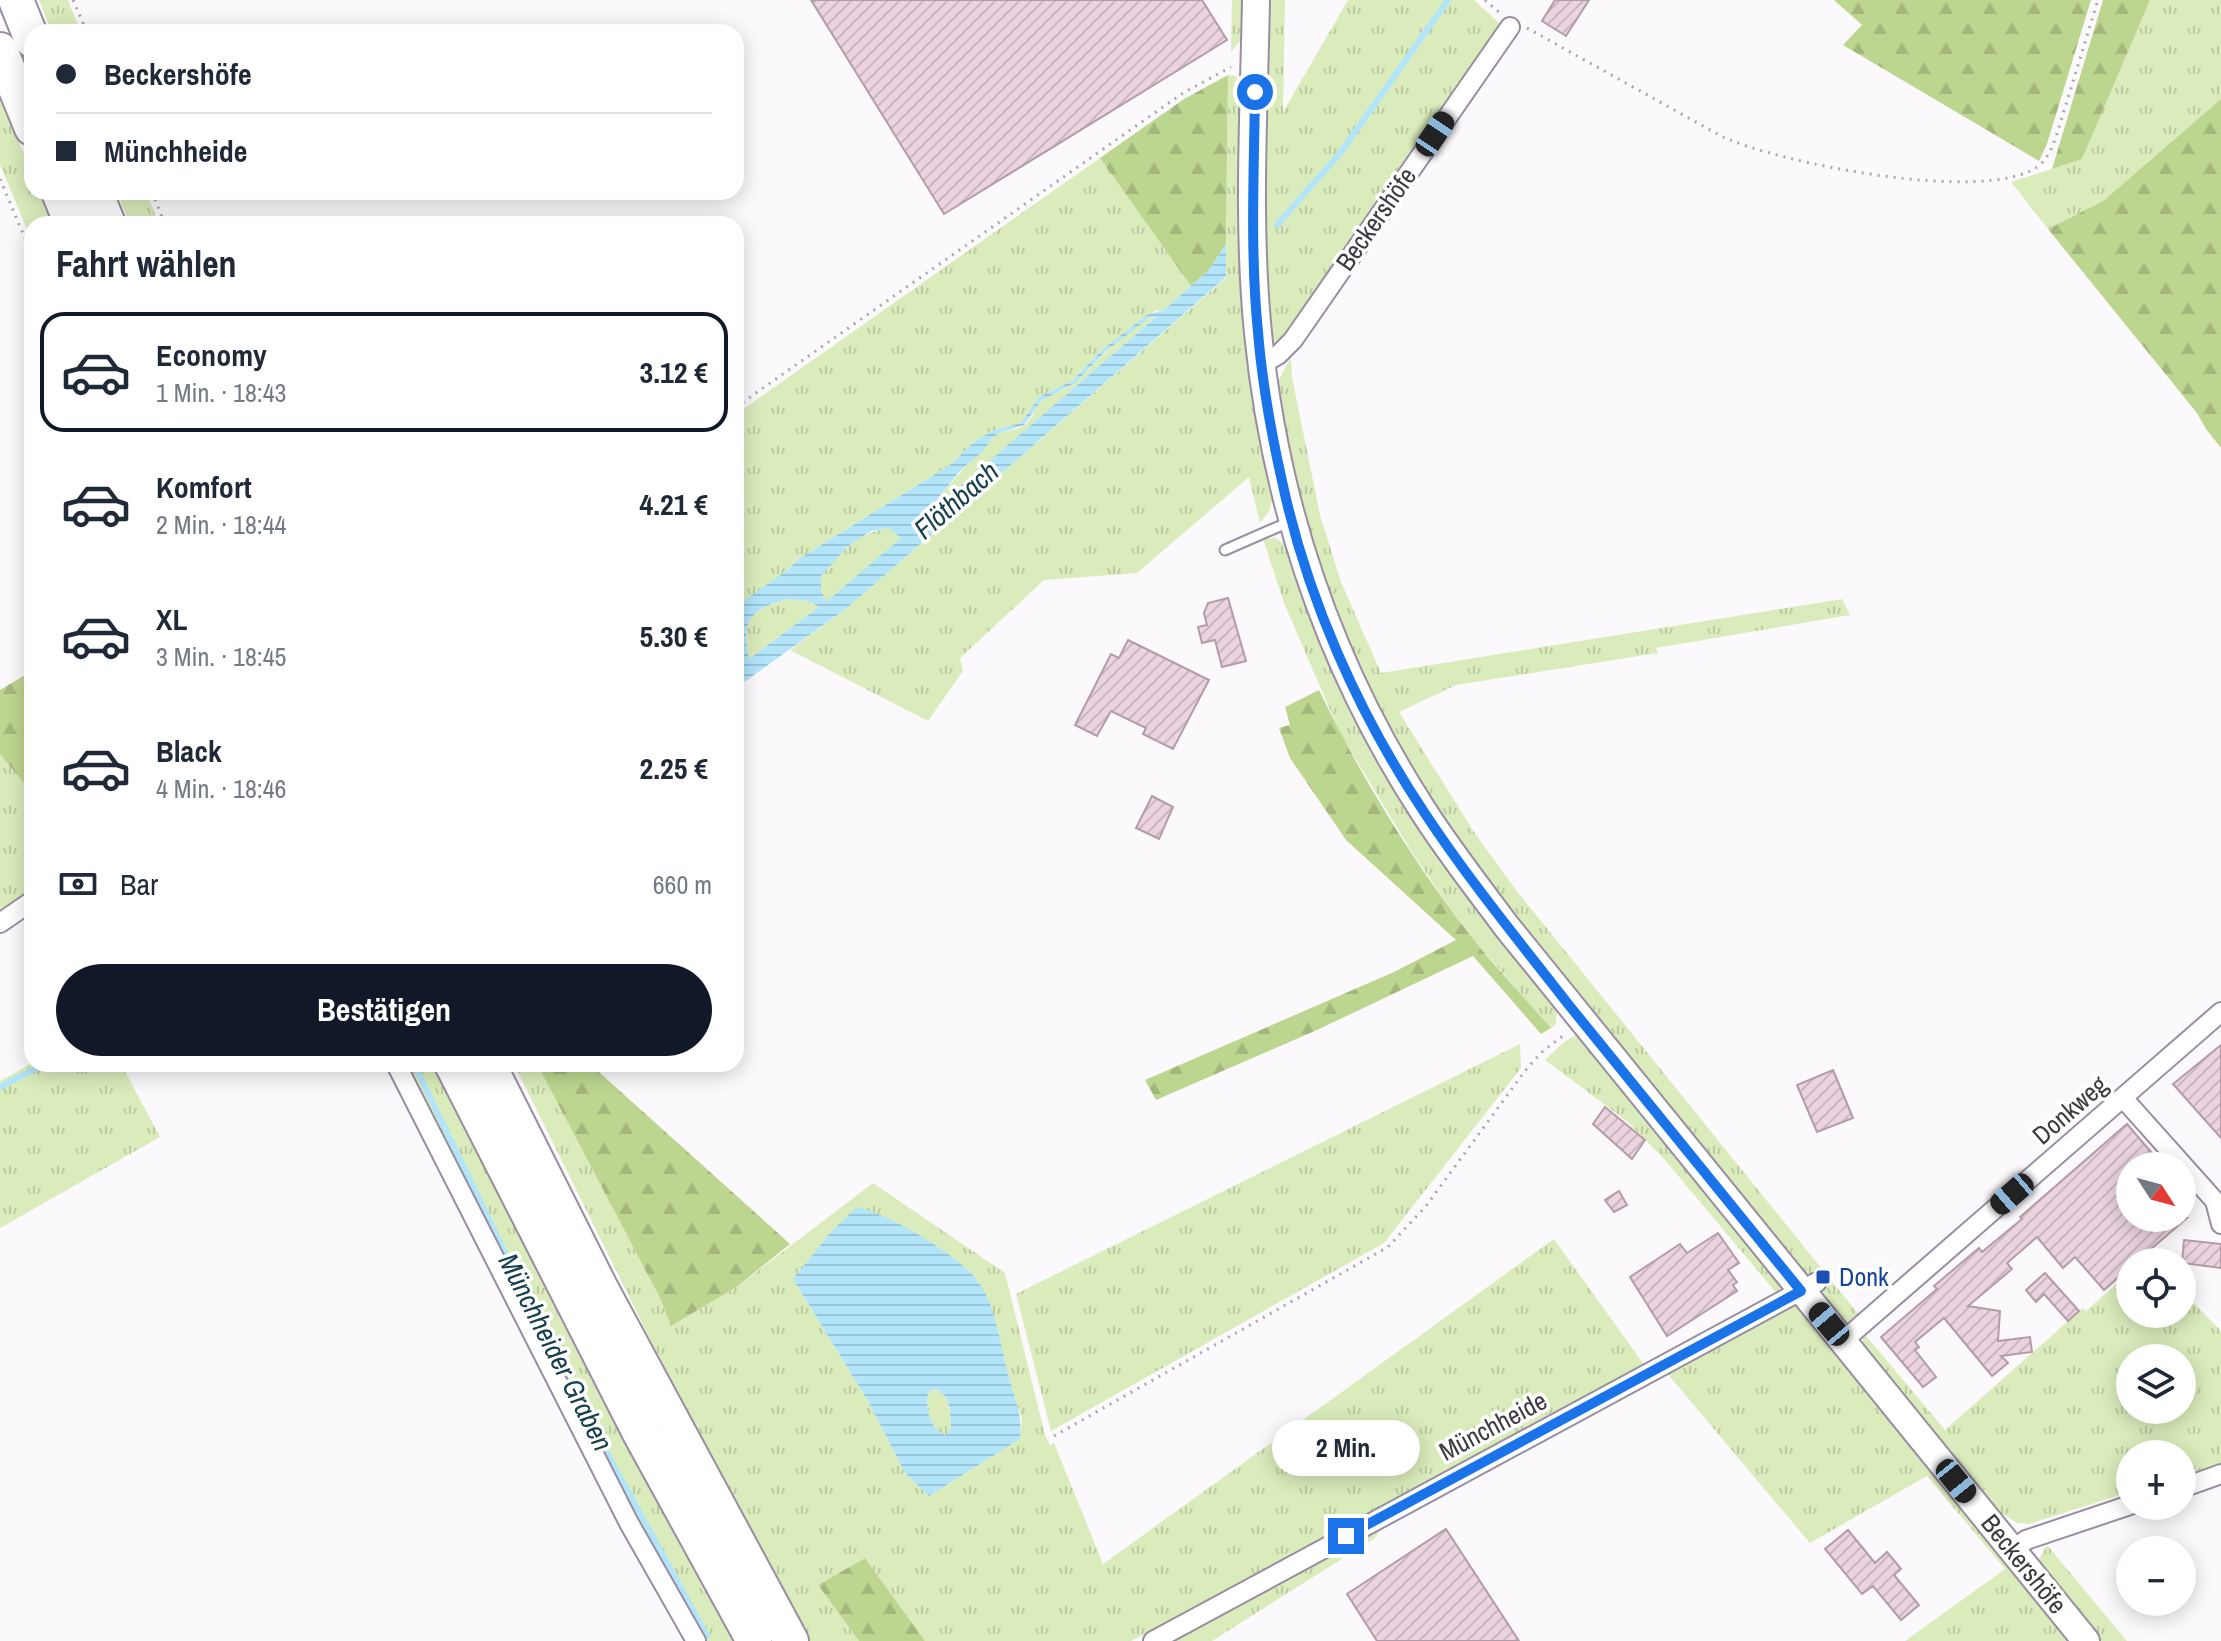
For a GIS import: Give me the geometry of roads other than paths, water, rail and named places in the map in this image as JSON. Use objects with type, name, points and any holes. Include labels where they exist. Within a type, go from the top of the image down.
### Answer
[{"type":"highway","points":[[16,0],[26,24]]},
{"type":"highway","points":[[0,50],[24,108]]},
{"type":"highway","points":[[456,1072],[640,1433],[754,1641]]},
{"type":"highway","points":[[492,1072],[600,1287],[791,1641]]},
{"type":"street","name":"Beckershöfe","points":[[1256,0],[1254,259],[1262,364],[1282,482],[1292,521],[1335,647],[1360,701],[1403,779],[1468,875],[1584,1023],[1809,1286],[1843,1341],[2086,1641]]},
{"type":"street","name":"Beckershöfe","points":[[1262,364],[1278,355],[1293,340],[1510,27]]},
{"type":"street","points":[[0,923],[24,906]]},
{"type":"street","name":"Donkweg","points":[[1843,1341],[2221,1012]]},
{"type":"street","points":[[400,1072],[629,1523],[696,1641]]},
{"type":"street","points":[[2123,1098],[2218,1198],[2221,1224]]},
{"type":"street","name":"Münchheide","points":[[1153,1641],[1809,1286]]},
{"type":"street","points":[[2196,1483],[2221,1474]]},
{"type":"street","points":[[2013,1550],[2026,1540],[2116,1510]]},
{"type":"lane","points":[[1225,550],[1292,521]]},
{"type":"water","points":[[1226,244],[1226,277],[847,608],[744,682],[744,601],[800,558],[950,465],[975,441],[994,430],[1021,423],[1039,397],[1072,381],[1103,349],[1147,315],[1164,310],[1209,270]],"holes":[[[1156,317],[919,522],[959,472],[984,450],[991,439],[1024,425],[1042,400],[1075,383],[1106,351],[1149,318]],[[889,528],[901,538],[826,602],[821,590],[821,576],[847,547],[871,531]],[[787,599],[809,601],[819,607],[749,659],[746,635],[751,618],[764,608]]]},
{"type":"water","points":[[857,1207],[871,1211],[922,1236],[954,1259],[977,1280],[988,1300],[1019,1413],[1020,1439],[929,1496],[905,1473],[868,1401],[793,1279],[831,1232]],"holes":[[[935,1389],[941,1392],[950,1412],[951,1430],[945,1435],[935,1428],[928,1410],[929,1391]]]},
{"type":"waterway","name":"Flöthbach","points":[[1277,225],[1341,152],[1448,0]]},
{"type":"waterway","name":"Flöthbach","points":[[0,1087],[29,1072]]},
{"type":"waterway","name":"Münchheider Graben","points":[[418,1072],[561,1369],[707,1636]]},
{"type":"place","name":"Donk","points":[[1823,1277]]}]
